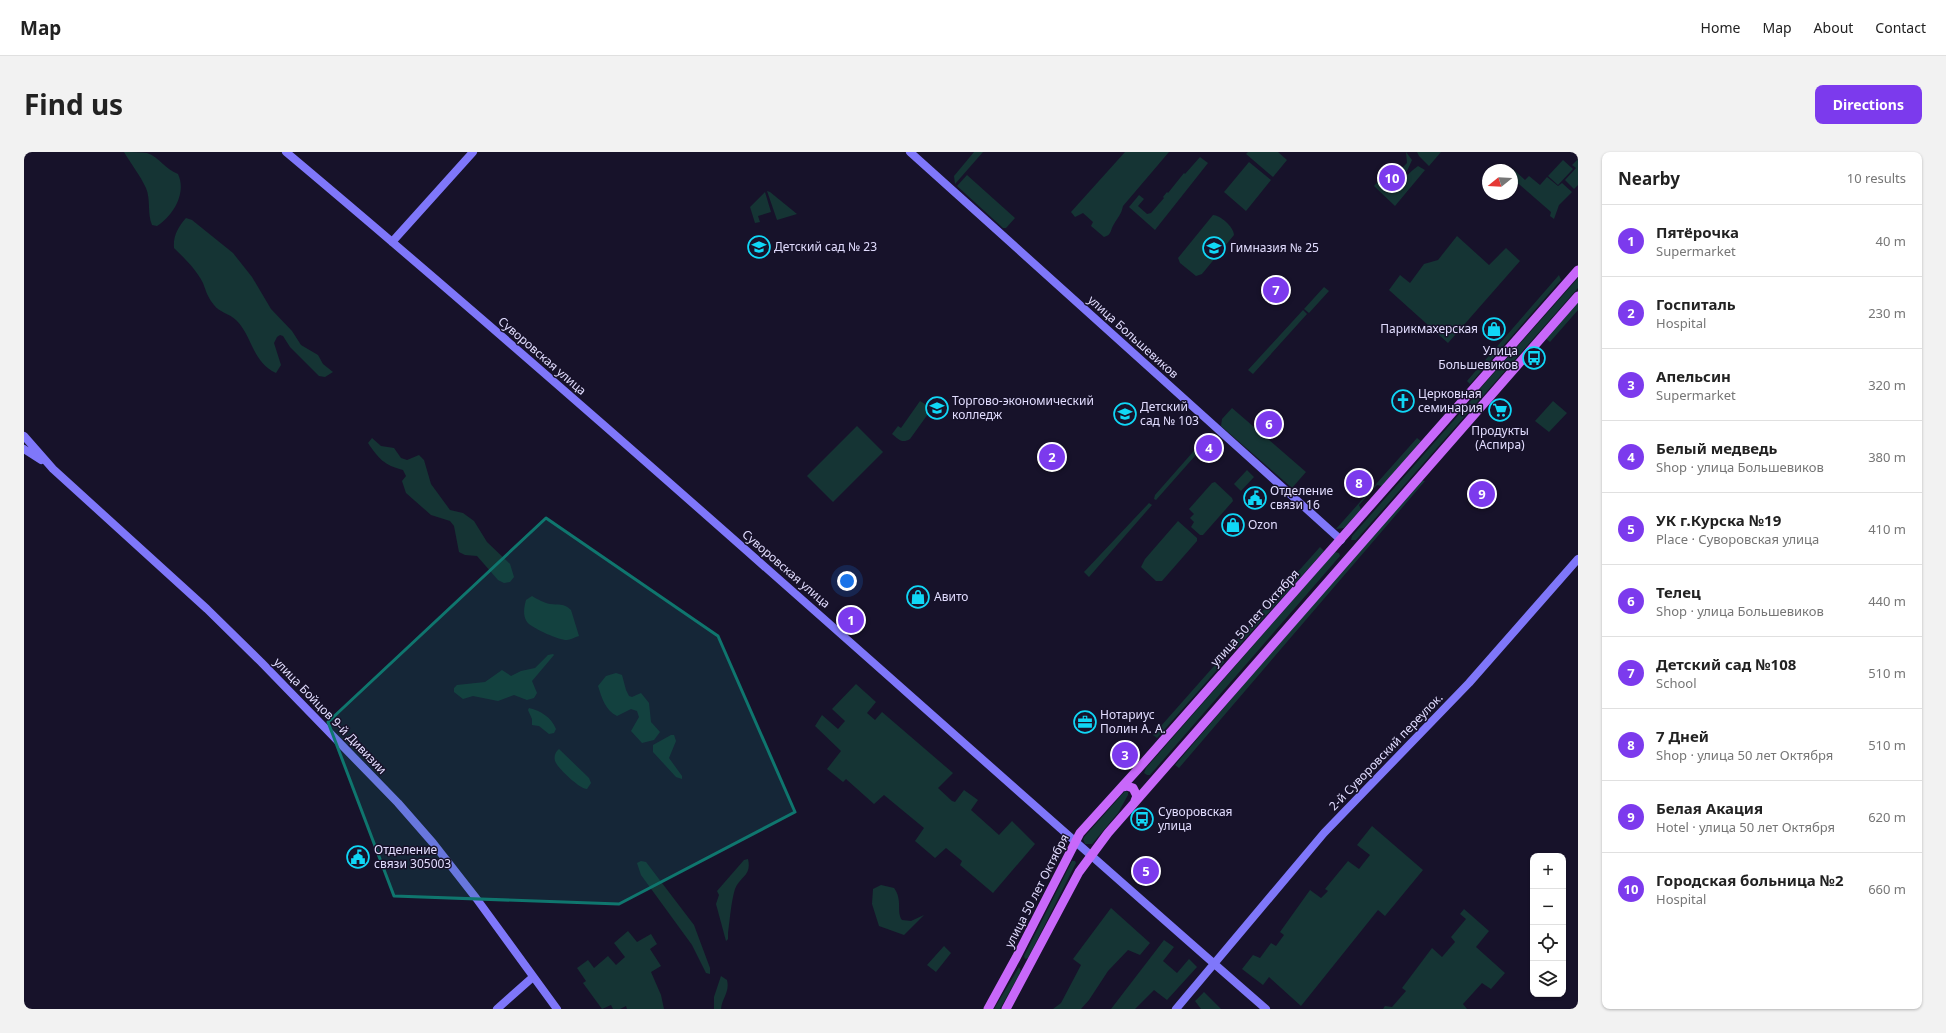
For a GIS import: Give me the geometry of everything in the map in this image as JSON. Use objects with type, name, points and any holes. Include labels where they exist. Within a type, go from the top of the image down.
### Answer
[{"type":"main road","name":"улица 50 лет Октября","points":[[988,1009],[1080,833],[1341,540],[1578,270]]},
{"type":"main road","points":[[1006,1009],[1030,967],[1065,898],[1091,856],[1135,801],[1578,296]]},
{"type":"main road","points":[[1341,540],[1354,551]]},
{"type":"main road","points":[[1134,773],[1137,784],[1140,786],[1148,786]]},
{"type":"main road","points":[[1122,787],[1127,786],[1134,788],[1137,796],[1135,801]]},
{"type":"street","name":"Суворовская улица","points":[[286,152],[392,242],[751,554],[1074,842],[1266,1009]]},
{"type":"street","points":[[392,242],[473,152]]},
{"type":"street","name":"улица Большевиков","points":[[910,152],[1341,540]]},
{"type":"street","name":"улица Бойцов 9-й Дивизии","points":[[24,436],[53,469],[207,609],[374,778],[433,843],[476,898],[557,1009]]},
{"type":"street","name":"улица Бойцов 9-й Дивизии","points":[[24,449],[53,469]]},
{"type":"street","name":"2-й Суворовский переулок.","points":[[1176,1009],[1324,833],[1469,683],[1578,558]]},
{"type":"street","points":[[497,1009],[533,977]]},
{"type":"highlighted area","points":[[546,518],[718,636],[795,812],[619,904],[394,896],[328,722]]},
{"type":"green space","points":[[124,152],[147,153],[178,174],[181,189],[180,196],[173,210],[163,222],[157,226],[152,225],[146,188]]},
{"type":"green space","points":[[974,152],[983,152],[955,184],[954,176]]},
{"type":"green space","points":[[1125,152],[1169,152],[1123,206],[1110,234],[1104,237],[1091,226],[1093,222],[1083,213],[1075,217],[1071,212]]},
{"type":"green space","points":[[1248,152],[1278,152],[1287,160],[1273,177],[1246,154]]},
{"type":"green space","points":[[1406,152],[1412,160],[1407,171],[1392,178],[1385,177],[1378,172],[1383,168],[1391,174],[1397,168],[1400,170],[1407,163]]},
{"type":"green space","points":[[1417,152],[1441,152],[1429,166]]},
{"type":"green space","points":[[1200,157],[1208,163],[1155,230],[1129,207],[1139,195],[1144,199],[1138,206],[1147,214],[1151,213],[1164,198],[1163,197],[1167,192],[1168,193],[1184,173],[1185,174]]},
{"type":"green space","points":[[1578,159],[1578,185],[1574,189],[1565,180],[1576,168],[1572,165]]},
{"type":"green space","points":[[1563,160],[1573,169],[1558,185],[1548,176]]},
{"type":"green space","points":[[1249,162],[1271,180],[1246,211],[1224,192]]},
{"type":"green space","points":[[1418,166],[1425,170],[1395,206],[1374,186],[1379,180],[1392,183],[1402,180]]},
{"type":"green space","points":[[1518,174],[1525,180],[1529,176],[1540,185],[1547,177],[1558,186],[1562,183],[1572,192],[1559,205],[1554,219],[1550,216],[1551,212],[1518,183]]},
{"type":"green space","points":[[967,175],[1015,218],[1006,228],[1003,228],[957,186]]},
{"type":"green space","points":[[767,191],[770,192],[797,214],[777,220]]},
{"type":"green space","points":[[765,192],[771,212],[758,216],[760,222],[755,223],[750,207]]},
{"type":"green space","points":[[1213,215],[1226,222],[1232,228],[1234,235],[1202,274],[1196,276],[1180,263],[1178,258]]},
{"type":"green space","points":[[186,218],[192,220],[233,253],[252,277],[271,309],[292,331],[301,345],[318,355],[323,364],[333,372],[325,377],[319,376],[290,347],[283,336],[280,335],[274,343],[281,365],[276,373],[262,362],[241,326],[234,318],[214,305],[197,273],[174,248],[174,240],[177,232]]},
{"type":"green space","points":[[1457,236],[1489,265],[1506,248],[1520,261],[1448,343],[1389,290],[1400,275],[1410,283],[1424,264],[1438,260]]},
{"type":"green space","points":[[1559,275],[1561,280],[1470,384],[1467,381]]},
{"type":"green space","points":[[1578,278],[1578,288],[1482,397],[1477,392]]},
{"type":"green space","points":[[1324,287],[1329,291],[1309,313],[1304,309]]},
{"type":"green space","points":[[1578,300],[1578,310],[1550,342],[1545,338]]},
{"type":"green space","points":[[1303,310],[1307,314],[1253,374],[1248,370]]},
{"type":"green space","points":[[1476,395],[1480,399],[1356,540],[1351,540],[1352,536]]},
{"type":"green space","points":[[920,401],[928,406],[928,414],[910,439],[902,441],[896,438],[892,434],[898,426],[901,428]]},
{"type":"green space","points":[[1553,401],[1567,413],[1549,432],[1535,421]]},
{"type":"green space","points":[[1232,408],[1306,472],[1292,488],[1221,426],[1222,419]]},
{"type":"green space","points":[[857,426],[883,452],[833,502],[807,476]]},
{"type":"green space","points":[[1207,436],[1210,439],[1156,500],[1154,499],[1155,495]]},
{"type":"green space","points":[[372,438],[381,446],[394,448],[401,458],[407,460],[419,455],[424,460],[431,484],[450,510],[463,513],[474,521],[487,542],[510,564],[514,577],[510,582],[504,583],[498,580],[477,556],[465,555],[459,552],[454,526],[450,521],[431,515],[406,493],[402,481],[406,476],[403,470],[382,461],[368,443]]},
{"type":"green space","points":[[1417,438],[1421,441],[1382,486],[1377,485],[1359,505],[1361,509],[1344,528],[1336,529]]},
{"type":"green space","points":[[1247,470],[1254,477],[1241,491],[1234,484]]},
{"type":"green space","points":[[1419,480],[1425,481],[1179,768],[1175,765]]},
{"type":"green space","points":[[1215,482],[1232,498],[1233,501],[1203,535],[1200,535],[1191,527],[1194,522],[1190,518],[1194,514],[1189,509],[1212,483]]},
{"type":"green space","points":[[1149,503],[1152,505],[1089,577],[1084,572]]},
{"type":"green space","points":[[1178,521],[1197,538],[1197,541],[1162,581],[1156,581],[1141,567],[1145,559]]},
{"type":"green space","points":[[1320,547],[1324,551],[1235,650],[1229,649]]},
{"type":"green space","points":[[1335,552],[1339,553],[1340,556],[1150,775],[1144,773],[1146,768]]},
{"type":"green space","points":[[532,596],[545,603],[563,605],[571,610],[579,636],[568,640],[563,640],[536,629],[529,624],[524,616],[524,609],[526,600]]},
{"type":"green space","points":[[548,655],[554,655],[532,681],[537,693],[534,698],[527,700],[514,695],[498,701],[473,696],[463,699],[454,692],[454,688],[457,685],[485,682],[502,670],[511,676],[521,671],[535,668]]},
{"type":"green space","points":[[1222,657],[1224,662],[1157,738],[1153,735]]},
{"type":"green space","points":[[616,673],[622,675],[629,696],[632,697],[641,693],[649,703],[651,722],[660,732],[654,740],[642,743],[631,731],[639,717],[637,711],[631,709],[617,716],[604,703],[598,686],[606,676]]},
{"type":"green space","points":[[856,684],[876,702],[867,713],[875,720],[882,712],[953,773],[938,788],[952,801],[955,802],[964,790],[978,800],[971,810],[999,835],[1012,821],[1035,844],[993,893],[960,865],[962,861],[946,848],[935,858],[915,841],[924,828],[884,795],[874,804],[846,779],[843,782],[827,769],[841,751],[815,726],[822,715],[838,729],[845,721],[832,709]]},
{"type":"green space","points":[[529,708],[538,711],[551,721],[556,729],[554,733],[549,734],[539,726],[532,725],[532,719],[528,710]]},
{"type":"green space","points":[[671,735],[674,735],[676,741],[669,758],[682,776],[682,779],[676,777],[653,752],[653,745]]},
{"type":"green space","points":[[559,749],[589,778],[591,783],[587,789],[570,779],[556,763],[555,755]]},
{"type":"green space","points":[[1125,791],[1128,792],[1128,795],[1118,813],[1092,844],[1085,844],[1083,839],[1085,836]]},
{"type":"green space","points":[[1372,826],[1423,870],[1385,916],[1378,910],[1301,1006],[1269,977],[1263,985],[1242,969],[1253,955],[1260,958],[1271,943],[1276,946],[1284,935],[1280,932],[1310,890],[1321,898],[1328,891],[1325,889],[1348,861],[1359,869],[1370,855],[1357,845]]},
{"type":"green space","points":[[748,859],[749,865],[747,873],[735,889],[728,939],[726,941],[716,904],[719,895],[717,891],[744,860]]},
{"type":"green space","points":[[641,861],[646,862],[694,925],[710,968],[710,974],[706,973],[692,945],[641,875],[637,863]]},
{"type":"green space","points":[[1072,861],[1075,861],[1076,863],[1028,958],[1025,959],[1024,956]]},
{"type":"green space","points":[[881,885],[894,888],[897,892],[899,913],[902,920],[911,921],[924,915],[904,935],[879,926],[872,904],[873,889]]},
{"type":"green space","points":[[1111,908],[1150,943],[1140,955],[1128,950],[1108,971],[1089,1000],[1081,1009],[1053,1009],[1061,1003],[1081,965],[1073,959]]},
{"type":"green space","points":[[1464,909],[1489,931],[1476,947],[1505,973],[1491,989],[1482,983],[1463,1004],[1467,1009],[1383,1009],[1385,1006],[1392,1007],[1406,991],[1402,988],[1432,948],[1442,957],[1455,942],[1451,937],[1466,919],[1460,914]]},
{"type":"green space","points":[[628,931],[637,942],[651,934],[657,944],[650,949],[661,966],[651,972],[661,995],[664,1009],[627,1009],[626,1006],[620,1009],[613,1009],[611,1005],[602,1009],[583,983],[586,981],[577,968],[588,960],[594,968],[608,956],[616,965],[625,957],[614,943]]},
{"type":"green space","points":[[1164,940],[1174,947],[1163,961],[1177,973],[1189,959],[1197,967],[1167,1000],[1154,990],[1135,1009],[1111,1009]]},
{"type":"green space","points":[[944,946],[951,953],[936,972],[927,965]]},
{"type":"green space","points":[[1019,967],[1021,971],[1000,1009],[994,1009]]},
{"type":"green space","points":[[721,976],[727,980],[727,992],[721,1009],[714,1009],[714,997]]},
{"type":"green space","points":[[1204,992],[1221,1009],[1201,1009],[1195,1001]]},
{"type":"place","name":"Городская больница №2","points":[[1392,178]]},
{"type":"place","name":"Детский сад № 23","points":[[759,247]]},
{"type":"place","name":"Гимназия № 25","points":[[1214,248]]},
{"type":"place","name":"Детский сад №108","points":[[1276,290]]},
{"type":"place","name":"Парикмахерская","points":[[1494,329]]},
{"type":"place","name":"Улица Большевиков","points":[[1534,358]]},
{"type":"place","name":"Церковная семинария","points":[[1403,401]]},
{"type":"place","name":"Торгово-экономический колледж","points":[[937,408]]},
{"type":"place","name":"Продукты (Аспира)","points":[[1500,410]]},
{"type":"place","name":"Детский сад № 103","points":[[1125,414]]},
{"type":"place","name":"Телец","points":[[1269,424]]},
{"type":"place","name":"Белый медведь","points":[[1209,448]]},
{"type":"place","name":"Госпиталь","points":[[1052,457]]},
{"type":"place","name":"7 Дней","points":[[1359,483]]},
{"type":"place","name":"Белая Акация","points":[[1482,494]]},
{"type":"place","name":"Отделение связи 16","points":[[1255,498]]},
{"type":"place","name":"Ozon","points":[[1233,525]]},
{"type":"place","name":"Авито","points":[[918,597]]},
{"type":"place","name":"Пятёрочка","points":[[851,620]]},
{"type":"place","name":"Нотариус Полин А. А.","points":[[1085,722]]},
{"type":"place","name":"Апельсин","points":[[1125,755]]},
{"type":"place","name":"Суворовская улица","points":[[1142,819]]},
{"type":"place","name":"Отделение связи 305003","points":[[358,857]]},
{"type":"place","name":"УК г.Курска №19","points":[[1146,871]]}]
